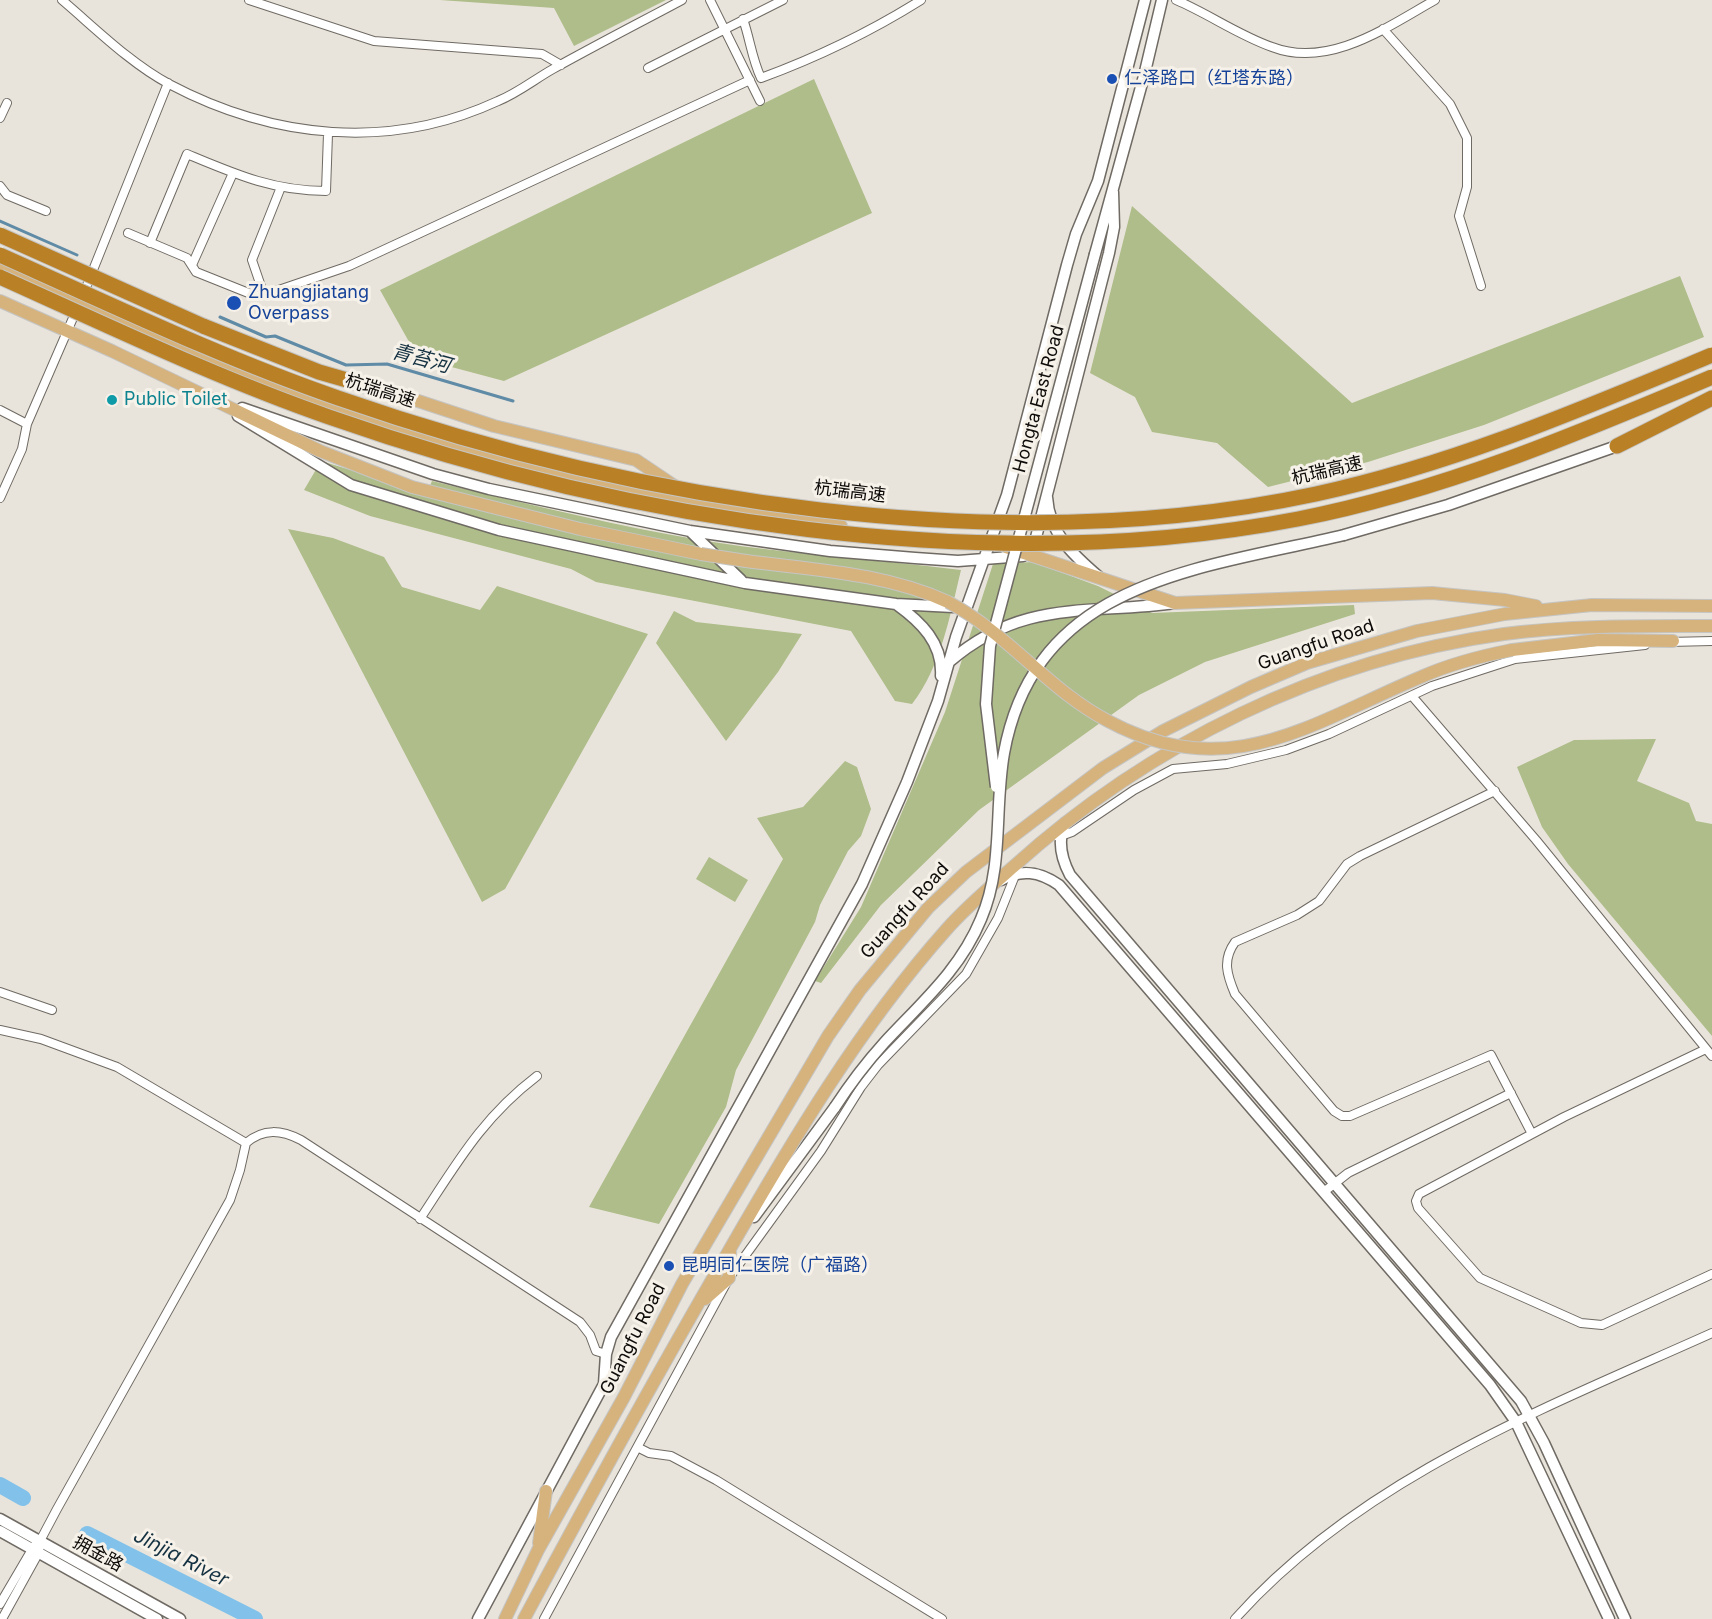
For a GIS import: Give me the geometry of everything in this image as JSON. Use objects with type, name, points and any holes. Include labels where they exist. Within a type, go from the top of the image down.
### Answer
[{"type":"highway","points":[[0,235],[203,326],[319,372],[406,397]]},
{"type":"highway","name":"杭瑞高速","points":[[0,255],[254,367],[337,398],[453,434],[589,469],[679,487],[800,506],[942,520],[1024,523],[1124,520],[1237,508],[1317,494],[1399,474],[1485,446],[1712,355]]},
{"type":"highway","points":[[0,278],[246,386],[330,417],[447,454],[585,489],[696,511],[830,530],[950,542],[1053,544],[1141,540],[1239,528],[1322,514],[1404,493],[1484,468],[1712,377]]},
{"type":"highway","points":[[1617,446],[1712,398]]},
{"type":"main road","name":"Hongta East Road","points":[[546,1491],[604,1384],[606,1354],[611,1337],[862,884],[907,782],[1007,495],[1076,234],[1098,181],[1145,0]]},
{"type":"main road","name":"Hongta East Road","points":[[999,811],[986,704],[990,646],[1113,192],[1162,0]]},
{"type":"main road","points":[[1031,556],[1109,253],[1114,227],[1113,192]]},
{"type":"main road","points":[[0,267],[245,375],[349,413],[522,466],[698,505],[857,528],[961,536],[990,542],[1176,603]]},
{"type":"main road","points":[[0,301],[320,451],[412,488],[580,529],[700,554],[895,583],[948,602],[996,632],[1064,692],[1095,714],[1148,738],[1189,747],[1236,747],[1283,737],[1332,719],[1434,671],[1512,650],[1598,640],[1672,641]]},
{"type":"main road","points":[[406,397],[494,426],[636,460],[659,473],[698,505]]},
{"type":"main road","points":[[210,398],[433,474],[489,489],[690,531],[830,551],[958,561],[1031,556]]},
{"type":"main road","points":[[210,398],[327,473],[369,493],[568,547],[745,583],[896,604],[968,607]]},
{"type":"main road","points":[[696,1307],[729,1278],[730,1248],[869,1060],[939,987],[969,945],[983,914],[994,878],[1004,753],[1018,705],[1043,662],[1078,623],[1119,597],[1170,575],[1344,535],[1448,506],[1617,446]]},
{"type":"main road","points":[[1047,488],[1049,511],[1062,541],[1101,579]]},
{"type":"main road","points":[[690,531],[729,571],[745,583]]},
{"type":"main road","points":[[949,662],[965,648],[1035,616],[1083,608],[1141,608],[1176,603],[1432,593],[1505,600],[1545,608]]},
{"type":"main road","points":[[896,604],[929,632],[942,664],[940,690]]},
{"type":"main road","name":"Guangfu Road","points":[[505,1619],[538,1550],[624,1397],[682,1284],[828,1036],[860,990],[928,908],[966,872],[1103,768],[1163,731],[1251,687],[1307,663],[1416,631],[1545,608],[1656,604],[1712,606]]},
{"type":"main road","name":"Guangfu Road","points":[[524,1619],[696,1307],[813,1109],[882,1006],[948,927],[1037,845],[1117,783],[1175,747],[1315,681],[1422,650],[1506,633],[1594,627],[1712,626]]},
{"type":"main road","points":[[1065,823],[1060,836],[1063,861],[1070,875],[1510,1387],[1529,1415],[1625,1619]]},
{"type":"main road","points":[[992,885],[1016,874],[1028,872],[1040,874],[1059,885],[1490,1385],[1516,1422],[1609,1619]]},
{"type":"main road","points":[[1139,978],[1150,968]]},
{"type":"main road","points":[[1277,1137],[1287,1128]]},
{"type":"main road","points":[[538,1550],[546,1491]]},
{"type":"main road","points":[[478,1619],[546,1491]]},
{"type":"main road","name":"拥金路","points":[[0,1519],[37,1547],[157,1619]]},
{"type":"main road","name":"拥金路","points":[[0,1531],[37,1547],[180,1619]]},
{"type":"street","points":[[62,0],[142,65],[168,83],[263,121],[328,134],[383,132],[455,117],[499,101],[682,0]]},
{"type":"street","points":[[249,0],[374,41],[542,54],[561,65]]},
{"type":"street","points":[[710,0],[760,101]]},
{"type":"street","points":[[648,68],[783,0]]},
{"type":"street","points":[[743,20],[751,41],[752,59],[761,78],[810,60],[870,32],[921,0]]},
{"type":"street","points":[[1176,0],[1274,48],[1302,53],[1326,51],[1346,45],[1383,29],[1435,0]]},
{"type":"street","points":[[1383,29],[1450,104],[1467,138],[1467,187],[1459,216],[1481,286]]},
{"type":"street","points":[[128,233],[187,258],[196,272],[256,296],[349,266],[750,80]]},
{"type":"street","points":[[0,498],[22,449],[27,424],[80,303],[168,83]]},
{"type":"street","points":[[0,118],[7,103]]},
{"type":"street","points":[[150,243],[187,154],[252,181],[281,187],[326,191],[328,134]]},
{"type":"street","points":[[192,265],[233,173]]},
{"type":"street","points":[[0,186],[7,195],[46,211]]},
{"type":"street","points":[[264,294],[252,260],[281,187]]},
{"type":"street","points":[[0,410],[27,424]]},
{"type":"street","points":[[544,1619],[639,1448],[729,1278],[821,1151],[861,1087],[878,1065],[966,974],[998,918],[1016,874],[1037,845],[1072,832],[1134,790],[1173,769],[1227,764],[1286,750],[1329,734],[1455,678],[1515,660],[1672,641],[1712,641]]},
{"type":"street","points":[[1412,696],[1495,792],[1709,1053],[1532,1134],[1419,1194],[1416,1201],[1418,1208],[1480,1278],[1581,1323],[1602,1325],[1712,1274]]},
{"type":"street","points":[[1495,792],[1347,864],[1319,901],[1297,915],[1235,942],[1229,950],[1226,967],[1235,994],[1334,1111],[1342,1116],[1350,1116],[1491,1054],[1532,1134]]},
{"type":"street","points":[[0,992],[52,1011]]},
{"type":"street","points":[[0,1030],[42,1039],[117,1067],[246,1143]]},
{"type":"street","points":[[420,1219],[480,1128],[515,1093],[537,1076]]},
{"type":"street","points":[[1325,1191],[1348,1173],[1511,1093]]},
{"type":"street","points":[[246,1143],[268,1132],[285,1132],[580,1322],[590,1335],[596,1351],[606,1354]]},
{"type":"street","points":[[2,1619],[37,1547],[230,1200],[246,1143]]},
{"type":"street","points":[[1235,1619],[1287,1567],[1345,1519],[1395,1486],[1529,1415],[1712,1334]]},
{"type":"street","points":[[639,1448],[649,1453],[671,1456],[716,1480],[942,1619]]},
{"type":"street","points":[[0,1604],[37,1547]]},
{"type":"green space","points":[[440,0],[666,0],[574,46],[554,8]]},
{"type":"green space","points":[[814,79],[872,213],[504,381],[429,361],[408,340],[380,290]]},
{"type":"green space","points":[[1132,206],[1352,403],[1680,276],[1704,337],[1484,425],[1368,462],[1268,487],[1217,443],[1152,432],[1135,397],[1090,373]]},
{"type":"green space","points":[[321,461],[427,493],[432,481],[552,510],[672,535],[780,551],[961,570],[937,657],[930,674],[912,704],[895,701],[851,631],[596,582],[571,569],[370,516],[304,490]]},
{"type":"green space","points":[[288,529],[333,538],[384,557],[402,587],[480,610],[497,586],[648,634],[505,889],[482,902]]},
{"type":"green space","points":[[1033,562],[1098,586],[1152,613],[1354,605],[1355,614],[1205,662],[1139,695],[979,810],[881,905],[821,983],[815,981],[861,907],[945,712],[993,564]]},
{"type":"green space","points":[[674,611],[696,622],[802,634],[778,672],[726,741],[656,643]]},
{"type":"green space","points":[[1656,739],[1637,781],[1689,803],[1696,821],[1712,824],[1712,1036],[1568,864],[1542,827],[1517,767],[1574,740]]},
{"type":"green space","points":[[845,761],[857,767],[871,809],[861,836],[848,851],[820,905],[815,922],[736,1070],[726,1107],[659,1224],[589,1207],[783,859],[757,818],[803,807]]},
{"type":"green space","points":[[709,857],[748,880],[735,902],[696,879]]},
{"type":"waterway","name":"青苔河","points":[[0,221],[77,255]]},
{"type":"waterway","name":"青苔河","points":[[220,317],[266,337],[275,336],[346,365],[387,364],[513,401]]},
{"type":"waterway","name":"Jinjia River","points":[[0,1485],[23,1498]]},
{"type":"waterway","name":"Jinjia River","points":[[87,1534],[255,1619]]},
{"type":"place","name":"仁泽路口（红塔东路）","points":[[1112,79]]},
{"type":"place","name":"Zhuangjiatang Overpass","points":[[234,303]]},
{"type":"place","name":"Public Toilet","points":[[112,400]]},
{"type":"place","name":"昆明同仁医院（广福路）","points":[[669,1266]]}]
